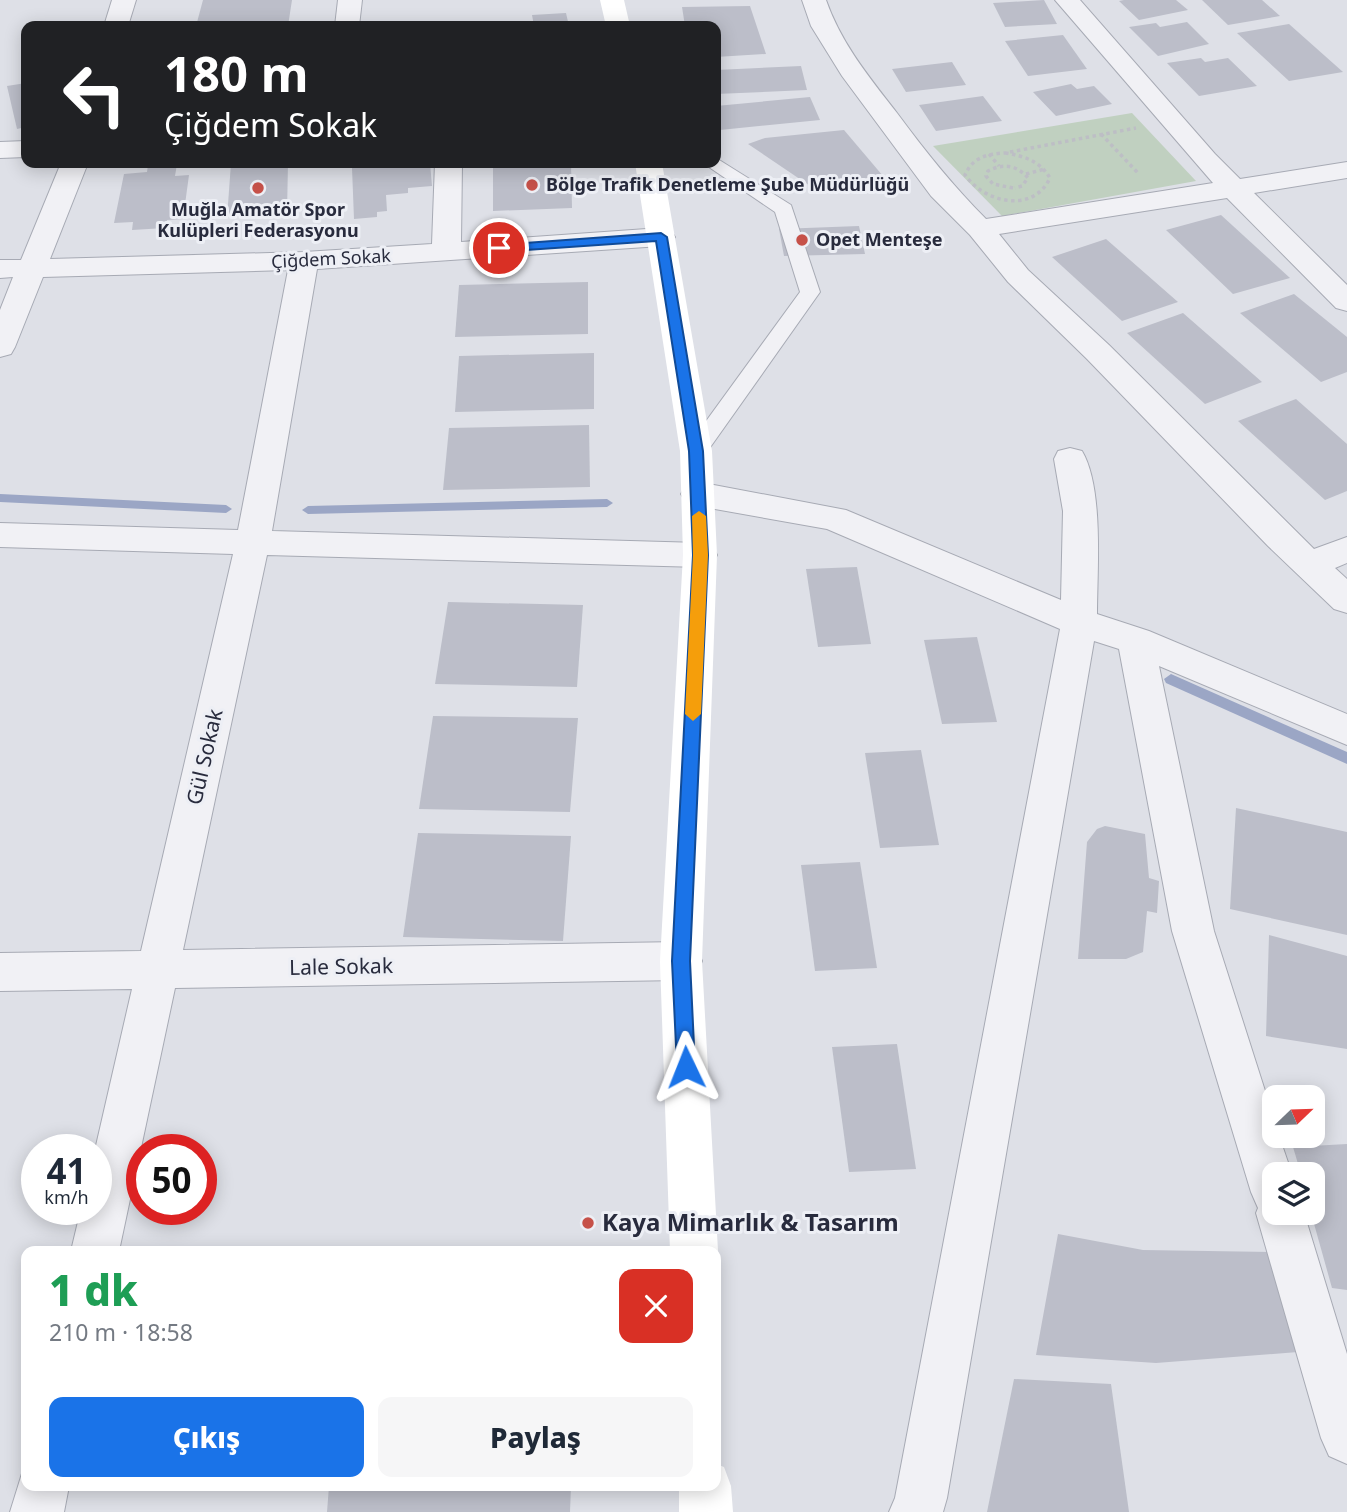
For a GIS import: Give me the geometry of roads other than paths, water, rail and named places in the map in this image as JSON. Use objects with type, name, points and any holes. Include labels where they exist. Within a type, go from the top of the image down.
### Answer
[{"type":"main road","points":[[612,0],[617,21]]},
{"type":"main road","points":[[649,168],[696,451],[698,494],[700,555],[681,961],[694,1246]]},
{"type":"main road","points":[[705,1491],[706,1512]]},
{"type":"street","points":[[118,21],[124,0]]},
{"type":"street","points":[[347,21],[349,0]]},
{"type":"street","points":[[814,0],[823,26],[910,153],[941,190],[980,229],[1018,276],[1347,600]]},
{"type":"street","points":[[1067,0],[1171,122],[1347,302]]},
{"type":"street","points":[[0,150],[21,149]]},
{"type":"street","points":[[0,347],[72,168]]},
{"type":"street","points":[[446,252],[448,168]]},
{"type":"street","points":[[980,229],[1347,170]]},
{"type":"street","name":"Çiğdem Sokak","points":[[0,269],[304,261],[661,237]]},
{"type":"street","name":"Gül Sokak","points":[[96,1246],[253,542],[304,261]]},
{"type":"street","points":[[916,1512],[921,1498],[1079,622],[1080,511],[1070,459]]},
{"type":"street","points":[[698,494],[834,518],[1079,622],[1136,641],[1347,730]]},
{"type":"street","points":[[0,536],[700,555]]},
{"type":"street","points":[[1310,565],[1347,549]]},
{"type":"street","points":[[1136,641],[1193,931],[1265,1162]]},
{"type":"street","name":"Lale Sokak","points":[[0,972],[681,961]]},
{"type":"street","points":[[1284,1225],[1347,1438]]},
{"type":"street","points":[[37,1512],[42,1491]]},
{"type":"lane","points":[[696,451],[810,292],[784,209],[720,168]]},
{"type":"waterway","points":[[0,498],[226,509]]},
{"type":"waterway","points":[[308,510],[607,503]]},
{"type":"waterway","points":[[1171,679],[1347,758]]},
{"type":"place","name":"Bölge Trafik Denetleme Şube Müdürlüğü","points":[[532,185]]},
{"type":"place","name":"Muğla Amatör Spor Kulüpleri Federasyonu","points":[[258,188]]},
{"type":"place","name":"Opet Menteşe","points":[[802,240]]},
{"type":"place","name":"Kaya Mimarlık & Tasarım","points":[[588,1223]]}]
